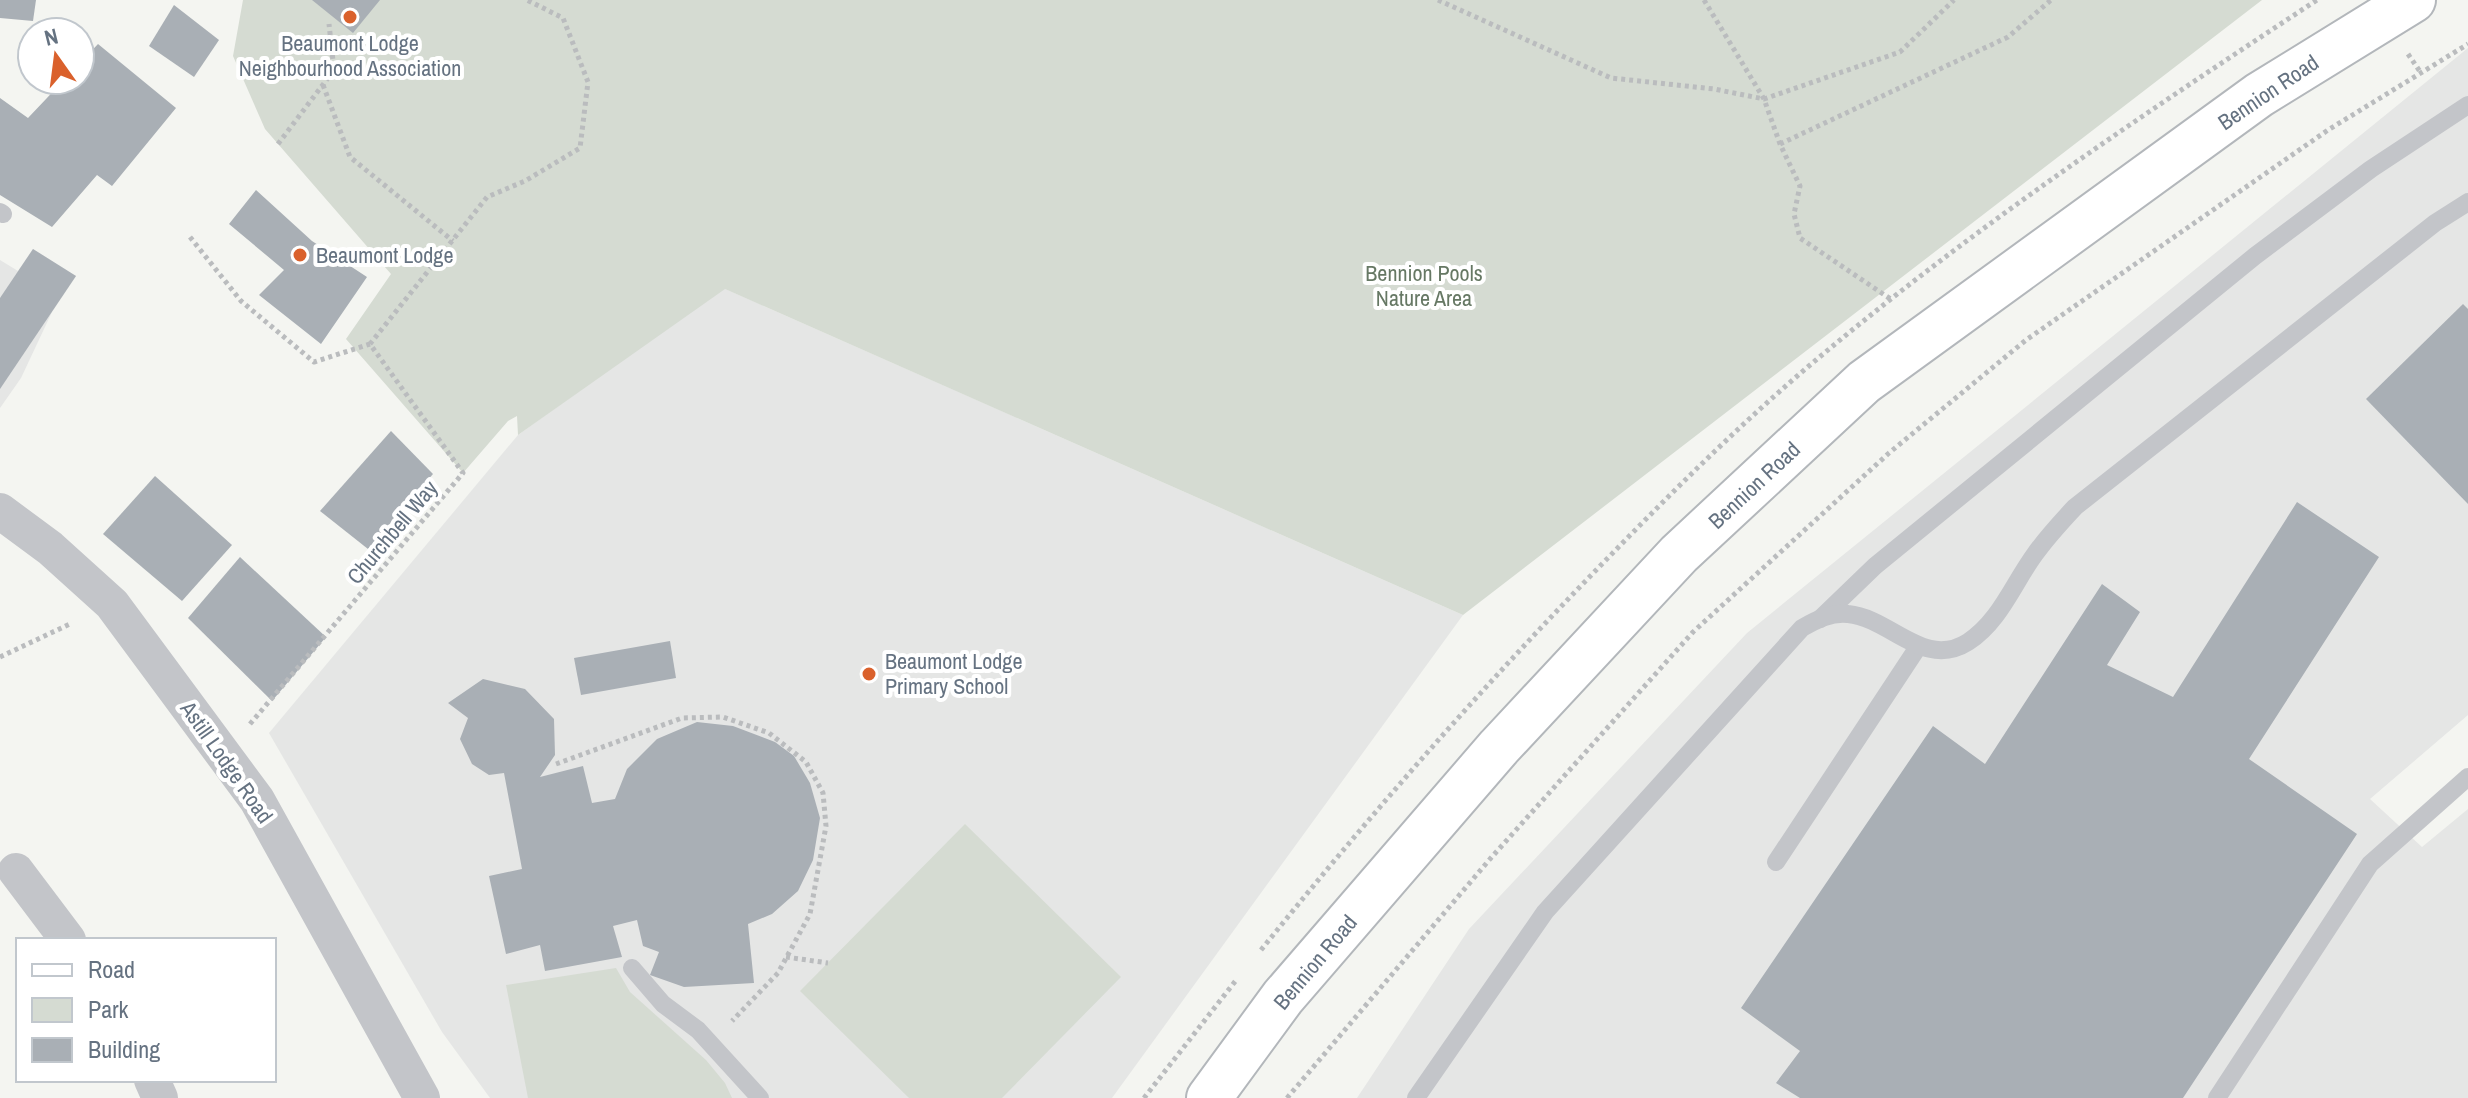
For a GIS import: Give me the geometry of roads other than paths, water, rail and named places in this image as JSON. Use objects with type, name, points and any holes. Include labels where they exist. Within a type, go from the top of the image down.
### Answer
[{"type":"street","name":"Bennion Road","points":[[1209,1098],[1283,997],[1499,747],[1679,554],[1864,382],[2259,95],[2413,0]]},
{"type":"street","name":"Astill Lodge Road","points":[[0,511],[50,548],[112,604],[257,800],[412,1095]]},
{"type":"street","points":[[16,871],[66,938]]},
{"type":"lane","points":[[1820,619],[1875,566],[2212,290],[2371,169],[2468,105]]},
{"type":"lane","points":[[1416,1098],[1545,912],[1802,628],[1820,619],[1849,614],[1873,622],[1918,647],[1942,651],[1966,643],[1991,623],[2034,555],[2075,507],[2435,223],[2468,202]]},
{"type":"lane","points":[[1776,862],[1918,647]]},
{"type":"lane","points":[[2217,1098],[2370,864],[2468,777]]},
{"type":"lane","points":[[632,968],[663,1004],[698,1030],[760,1098]]},
{"type":"place","name":"Beaumont Lodge Neighbourhood Association","points":[[350,17]]},
{"type":"place","name":"Beaumont Lodge","points":[[300,255]]},
{"type":"place","name":"Beaumont Lodge Primary School","points":[[869,674]]},
{"type":"park label","name":"Bennion Pools Nature Area","points":[[1424,286]]}]
